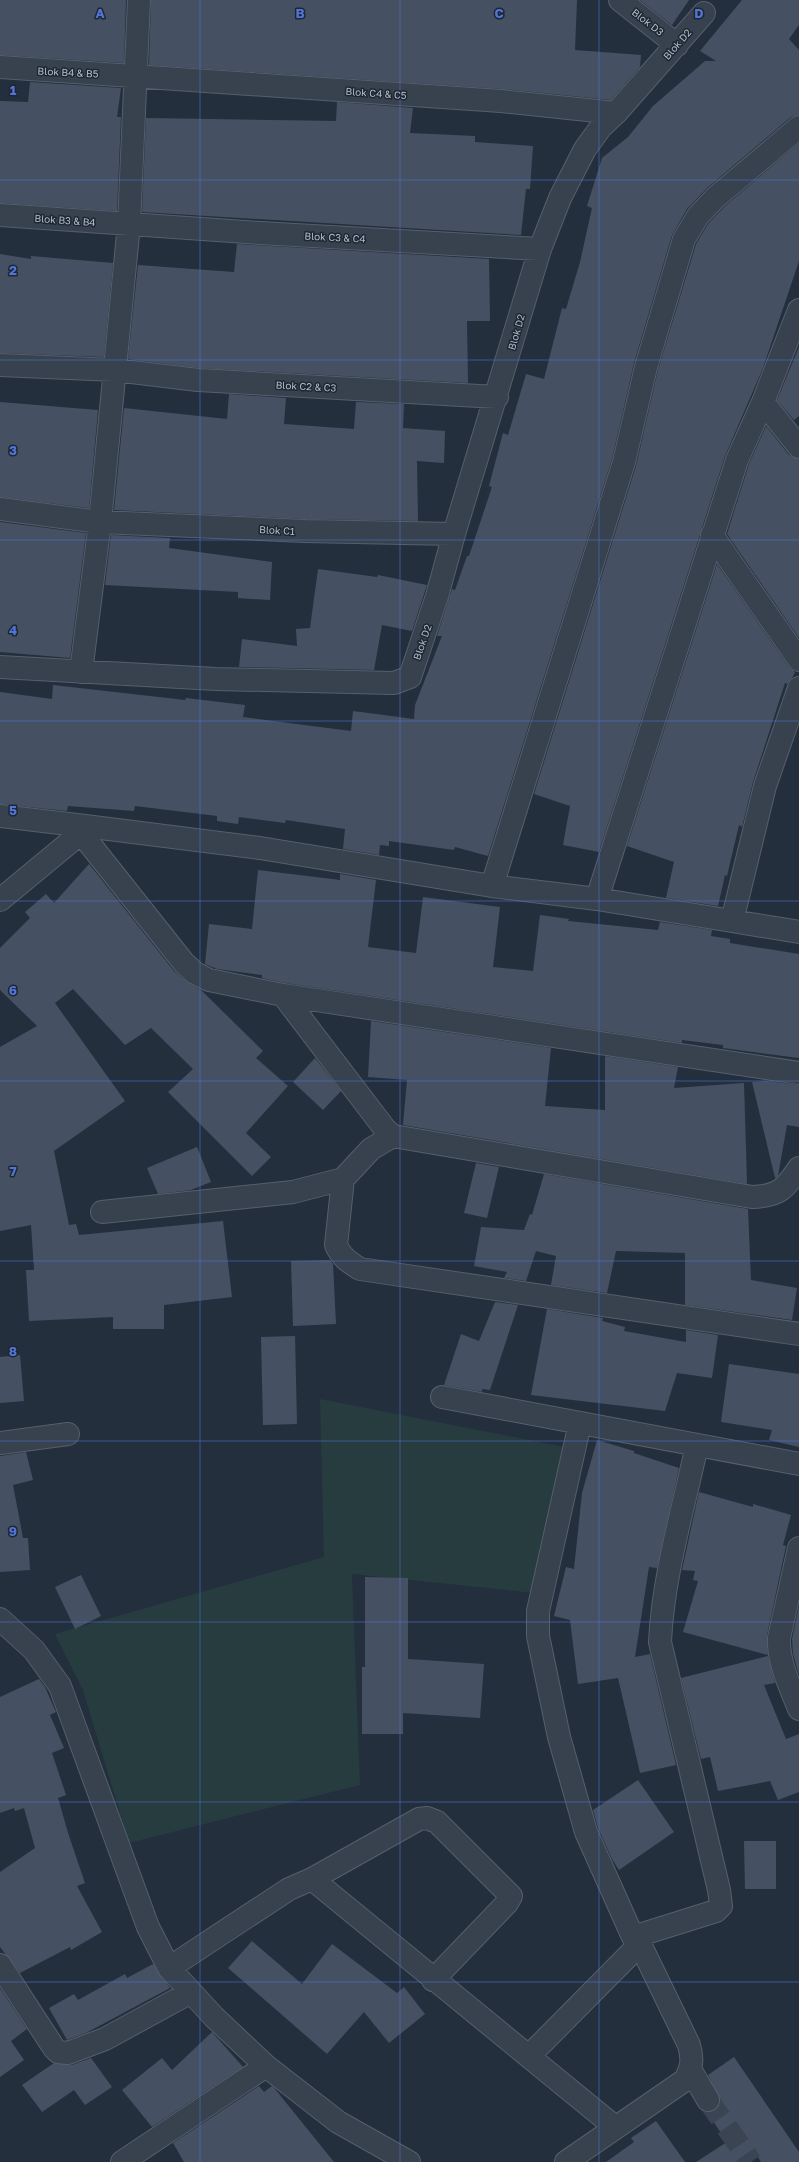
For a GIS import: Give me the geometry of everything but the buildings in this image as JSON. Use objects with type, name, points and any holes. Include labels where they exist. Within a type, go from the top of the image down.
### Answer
[{"type":"street","points":[[0,667],[81,672],[100,522],[129,224],[139,0]]},
{"type":"street","name":"Blok D3","points":[[620,0],[677,45]]},
{"type":"street","name":"Blok D2","points":[[81,672],[216,679],[394,683],[404,681],[411,674],[437,596],[454,534],[497,397],[540,249],[560,198],[582,154],[601,126],[616,113],[704,13]]},
{"type":"street","name":"Blok B4 & B5","points":[[0,67],[136,76]]},
{"type":"street","name":"Blok C4 & C5","points":[[136,76],[494,101],[616,113]]},
{"type":"street","points":[[492,886],[617,484],[646,367],[684,239],[698,216],[715,198],[799,127]]},
{"type":"street","name":"Blok B3 & B4","points":[[0,215],[129,224]]},
{"type":"street","name":"Blok C3 & C4","points":[[129,224],[540,249]]},
{"type":"street","points":[[598,899],[737,460],[799,310]]},
{"type":"street","name":"Blok C2 & C3","points":[[0,365],[115,370],[198,380],[497,397]]},
{"type":"street","points":[[762,402],[799,447]]},
{"type":"street","name":"Blok C1","points":[[0,509],[100,522],[305,531],[454,534]]},
{"type":"street","points":[[712,536],[799,660]]},
{"type":"street","points":[[732,921],[765,786],[799,688]]},
{"type":"street","points":[[0,816],[83,830],[260,848],[492,886],[598,899],[799,932]]},
{"type":"street","points":[[0,900],[83,830]]},
{"type":"street","points":[[83,830],[184,964],[195,973],[208,980],[283,995],[799,1073]]},
{"type":"street","points":[[283,995],[385,1129],[392,1136],[752,1197],[773,1194],[786,1187],[799,1168]]},
{"type":"street","points":[[102,1212],[293,1192],[343,1179],[371,1149],[392,1136]]},
{"type":"street","points":[[343,1179],[336,1245],[339,1253],[345,1260],[360,1269],[799,1334]]},
{"type":"street","points":[[442,1397],[799,1464]]},
{"type":"street","points":[[580,1423],[538,1611],[538,1636],[559,1737],[586,1832],[633,1937],[716,1911],[721,1906],[719,1890],[660,1642],[661,1613],[666,1585],[697,1445]]},
{"type":"street","points":[[0,1443],[68,1434]]},
{"type":"street","points":[[799,1548],[780,1638],[779,1650],[783,1667],[799,1709]]},
{"type":"street","points":[[0,1618],[34,1650],[60,1686],[148,1927],[169,1968],[214,2017],[266,2066],[338,2122],[409,2162]]},
{"type":"street","points":[[169,1968],[289,1889],[312,1879],[419,1819],[427,1818],[437,1822],[511,1896],[507,1903],[433,1980]]},
{"type":"street","points":[[312,1879],[433,1980],[615,2127]]},
{"type":"street","points":[[528,2056],[640,1944],[689,2045],[692,2057],[690,2069],[685,2080],[566,2162]]},
{"type":"street","points":[[0,1965],[54,2048],[68,2054],[105,2038],[191,1992]]},
{"type":"street","points":[[122,2162],[266,2066]]},
{"type":"street","points":[[690,2069],[708,2100]]},
{"type":"green space","points":[[320,1399],[570,1448],[545,1594],[352,1574],[360,1785],[129,1843],[83,1690],[55,1634],[324,1557]]},
{"type":"tunnel","points":[[708,2100],[751,2162]]}]
